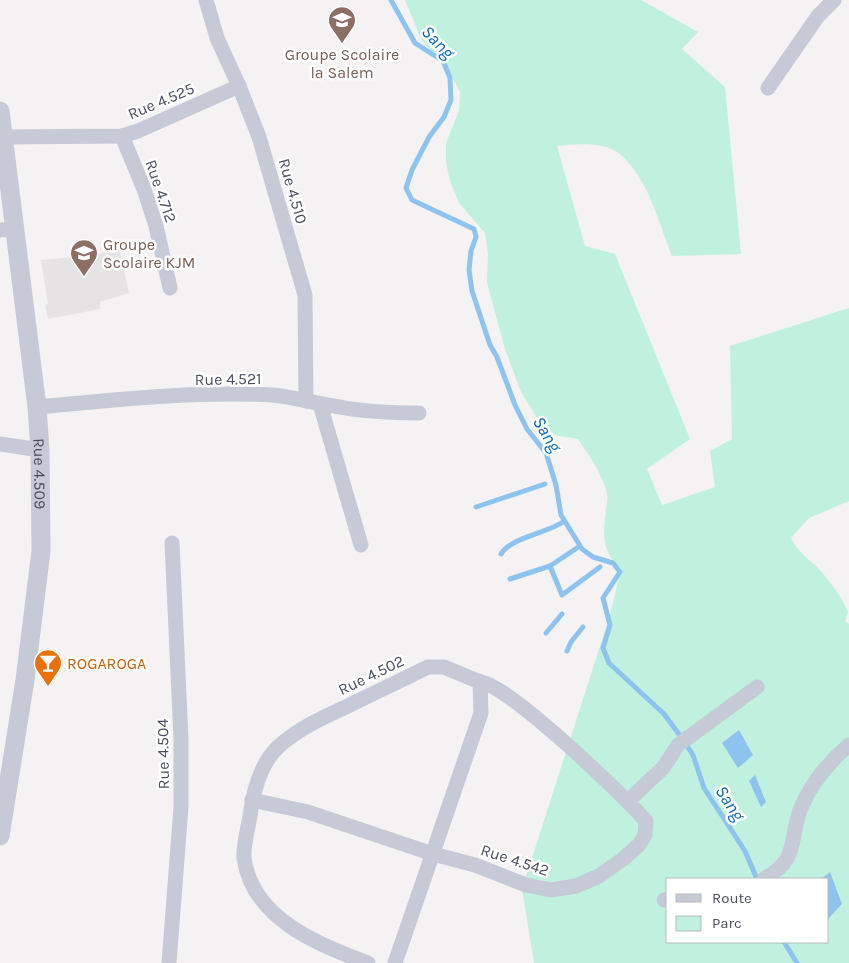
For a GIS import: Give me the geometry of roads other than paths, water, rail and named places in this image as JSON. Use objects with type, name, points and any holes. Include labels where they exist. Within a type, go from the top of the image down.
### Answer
[{"type":"street","name":"Rue 4.510","points":[[206,0],[216,38],[239,86],[259,137],[305,295],[313,402],[361,545]]},
{"type":"street","points":[[768,88],[818,16],[834,0]]},
{"type":"street","name":"Rue 4.525","points":[[3,137],[122,136],[138,131],[239,86]]},
{"type":"street","name":"Rue 4.509","points":[[0,110],[7,230],[37,406],[40,450],[40,551],[24,680],[4,777],[0,836]]},
{"type":"street","name":"Rue 4.712","points":[[122,136],[147,198],[170,288]]},
{"type":"street","name":"Rue 4.521","points":[[37,406],[131,399],[237,395],[274,396],[387,413],[419,413]]},
{"type":"street","points":[[0,444],[40,450]]},
{"type":"street","name":"Rue 4.504","points":[[169,963],[181,807],[181,739],[172,543]]},
{"type":"street","name":"Rue 4.502","points":[[368,963],[331,950],[285,923],[271,910],[252,884],[244,857],[252,800],[267,759],[302,728],[428,668],[444,667],[480,682]]},
{"type":"street","points":[[395,963],[480,713],[480,682]]},
{"type":"street","name":"Rue 4.542","points":[[252,800],[308,812],[433,854],[474,865],[526,885],[551,890],[576,886],[599,876],[639,845],[645,834],[646,821],[628,801],[511,698],[488,683],[480,682]]},
{"type":"street","points":[[628,801],[663,768],[678,745],[757,687]]},
{"type":"street","points":[[765,878],[785,863],[793,844],[800,810],[818,779],[836,756],[849,745]]},
{"type":"water","points":[[739,730],[753,755],[738,768],[722,743]]},
{"type":"water","points":[[755,775],[766,802],[761,807],[749,781]]},
{"type":"water","points":[[830,872],[842,904],[829,918],[829,878],[822,878]]},
{"type":"waterway","name":"Sang","points":[[391,0],[415,43],[443,61],[450,78],[451,100],[444,117],[429,137],[412,170],[406,188],[412,200],[474,229],[476,237],[471,251],[469,270],[472,291],[490,345],[497,357],[515,405],[527,429],[546,453],[556,485],[561,515],[582,549],[593,557],[613,563],[620,572],[603,598],[610,625],[603,648],[609,663],[664,714],[684,741],[693,755],[704,788],[745,851],[757,878]]},
{"type":"waterway","points":[[476,507],[545,484]]},
{"type":"waterway","points":[[501,554],[512,544],[563,522]]},
{"type":"waterway","points":[[510,579],[550,566],[580,546]]},
{"type":"waterway","points":[[550,566],[562,595],[600,567]]},
{"type":"waterway","points":[[546,633],[562,614]]},
{"type":"waterway","points":[[567,651],[571,642],[583,627]]},
{"type":"waterway","name":"Sang","points":[[785,943],[797,963]]},
{"type":"place","name":"Groupe Scolaire la Salem","points":[[342,44]]},
{"type":"place","name":"Groupe Scolaire KJM","points":[[84,277]]},
{"type":"place","name":"ROGAROGA","points":[[48,687]]}]
